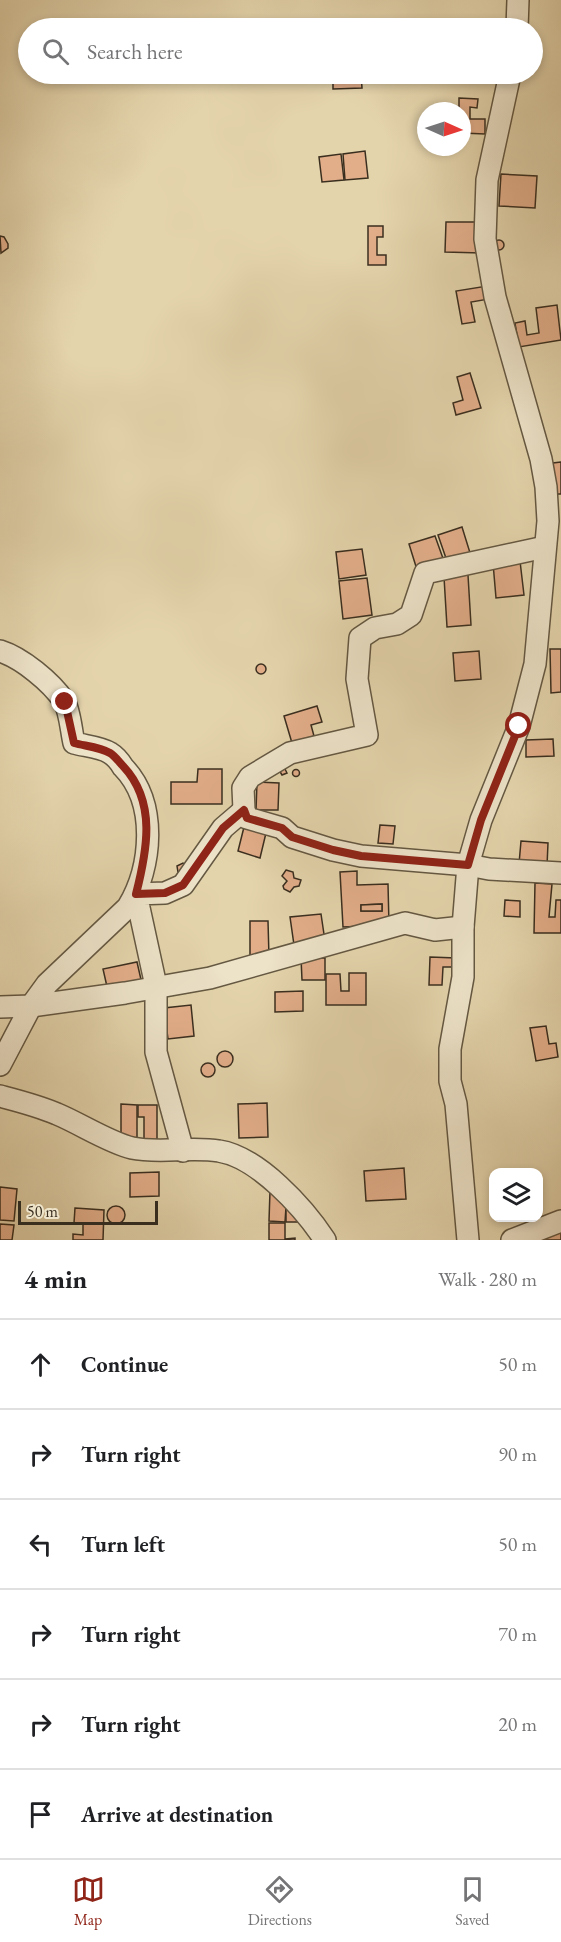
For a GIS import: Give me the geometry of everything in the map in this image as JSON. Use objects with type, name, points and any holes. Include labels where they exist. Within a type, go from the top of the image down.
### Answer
[{"type":"street","points":[[517,18],[518,0]]},
{"type":"street","points":[[468,1240],[456,1104],[450,1081],[450,1049],[463,977],[463,927],[468,865],[481,820],[519,726],[535,664],[544,547],[554,501],[495,297],[485,239],[488,180],[508,84]]},
{"type":"street","points":[[544,547],[425,573],[411,615],[398,624],[375,628],[360,638],[357,679],[367,735],[290,753],[250,777],[243,788],[244,810],[247,818],[282,828],[292,837],[361,856],[468,865],[489,869],[561,873]]},
{"type":"street","points":[[0,651],[11,655],[36,672],[65,702],[74,743],[111,753],[130,774],[143,798],[147,826],[145,857],[136,894],[118,918],[47,984],[31,1006],[0,1065]]},
{"type":"street","points":[[136,894],[165,893],[183,885],[223,828],[244,810]]},
{"type":"street","points":[[136,894],[156,986],[156,1052],[183,1150]]},
{"type":"street","points":[[0,1007],[31,1006],[126,993],[210,978],[405,924],[435,930],[463,927]]},
{"type":"street","points":[[0,1096],[55,1113],[130,1148],[218,1150],[243,1158],[267,1174],[317,1227],[325,1240]]},
{"type":"street","points":[[512,1240],[561,1221]]},
{"type":"building","points":[[333,84],[362,84],[362,88],[333,89]]},
{"type":"building","points":[[459,98],[478,99],[477,108],[471,107],[471,102],[459,102]]},
{"type":"building","points":[[471,119],[485,119],[485,134],[471,133]]},
{"type":"building","points":[[365,151],[368,178],[345,180],[343,154]]},
{"type":"building","points":[[341,154],[344,180],[322,182],[319,157]]},
{"type":"building","points":[[501,174],[537,176],[535,208],[499,206]]},
{"type":"building","points":[[446,222],[481,222],[481,253],[445,252]]},
{"type":"building","points":[[368,226],[383,226],[383,237],[377,237],[377,255],[386,255],[386,265],[368,265]]},
{"type":"building","points":[[0,236],[4,237],[8,244],[8,248],[1,253]]},
{"type":"building","points":[[499,240],[503,241],[503,249],[499,250],[495,249],[494,245],[495,241]]},
{"type":"building","points":[[487,286],[489,299],[471,302],[475,322],[462,324],[456,291]]},
{"type":"building","points":[[557,305],[561,340],[519,347],[515,323],[525,321],[527,335],[539,333],[536,308]]},
{"type":"building","points":[[470,373],[481,408],[456,415],[453,403],[463,400],[457,377]]},
{"type":"building","points":[[561,462],[561,494],[555,494],[553,463]]},
{"type":"building","points":[[462,527],[471,556],[448,564],[438,535]]},
{"type":"building","points":[[435,536],[445,564],[418,573],[409,544]]},
{"type":"building","points":[[362,549],[366,575],[339,579],[336,552]]},
{"type":"building","points":[[520,561],[524,595],[496,598],[493,563]]},
{"type":"building","points":[[468,575],[471,625],[447,627],[444,577]]},
{"type":"building","points":[[367,578],[372,615],[343,619],[339,581]]},
{"type":"building","points":[[550,649],[561,649],[561,692],[551,693]]},
{"type":"building","points":[[479,651],[481,679],[455,681],[453,653]]},
{"type":"building","points":[[261,664],[265,665],[265,673],[261,674],[257,673],[256,669],[257,665]]},
{"type":"building","points":[[317,706],[322,722],[311,725],[314,736],[292,743],[284,716]]},
{"type":"building","points":[[553,739],[554,756],[526,757],[526,740]]},
{"type":"building","points":[[284,767],[287,773],[282,775],[279,770]]},
{"type":"building","points":[[198,769],[222,769],[222,804],[171,804],[171,782],[197,782]]},
{"type":"building","points":[[296,769],[300,773],[296,777],[292,773]]},
{"type":"building","points":[[257,782],[279,783],[278,810],[256,810]]},
{"type":"building","points":[[380,825],[395,826],[393,844],[378,843]]},
{"type":"building","points":[[244,827],[266,833],[260,858],[238,851]]},
{"type":"building","points":[[521,841],[548,843],[547,866],[519,864]]},
{"type":"building","points":[[183,863],[186,865],[181,874],[177,866]]},
{"type":"building","points":[[286,870],[293,872],[294,878],[301,880],[299,886],[294,887],[290,892],[283,886],[287,881],[282,876]]},
{"type":"building","points":[[357,871],[357,885],[388,884],[389,925],[343,927],[340,872]],"holes":[[[382,904],[382,911],[361,911],[361,905]]]},
{"type":"building","points":[[535,883],[552,884],[549,917],[555,917],[556,900],[561,900],[561,933],[534,933]]},
{"type":"building","points":[[505,900],[520,901],[520,917],[504,916]]},
{"type":"building","points":[[382,904],[382,911],[361,911],[361,905]]},
{"type":"building","points":[[321,914],[325,941],[294,945],[290,917]]},
{"type":"building","points":[[250,921],[268,921],[269,957],[250,957]]},
{"type":"building","points":[[430,957],[456,958],[456,967],[443,967],[442,985],[429,985]]},
{"type":"building","points":[[301,958],[325,958],[325,980],[302,980]]},
{"type":"building","points":[[137,962],[142,984],[108,991],[103,969]]},
{"type":"building","points":[[349,973],[366,973],[366,1005],[326,1005],[326,974],[340,974],[341,991],[349,991]]},
{"type":"building","points":[[303,991],[303,1011],[275,1012],[275,992]]},
{"type":"building","points":[[191,1005],[194,1036],[168,1039],[164,1008]]},
{"type":"building","points":[[546,1026],[549,1044],[556,1043],[558,1057],[536,1061],[530,1028]]},
{"type":"building","points":[[225,1051],[231,1053],[233,1059],[231,1065],[225,1067],[219,1065],[217,1059],[219,1053]]},
{"type":"building","points":[[205,1063],[211,1063],[215,1070],[211,1077],[205,1077],[201,1073],[201,1067]]},
{"type":"building","points":[[267,1103],[268,1137],[239,1138],[238,1104]]},
{"type":"building","points":[[121,1104],[137,1105],[137,1142],[121,1142]]},
{"type":"building","points":[[138,1105],[157,1105],[157,1143],[144,1143],[144,1117],[138,1117]]},
{"type":"building","points":[[404,1168],[406,1199],[366,1201],[364,1171]]},
{"type":"building","points":[[159,1172],[159,1196],[130,1197],[130,1173]]},
{"type":"building","points":[[0,1187],[17,1189],[14,1221],[0,1220]]},
{"type":"building","points":[[270,1191],[286,1207],[285,1222],[269,1221]]},
{"type":"building","points":[[116,1206],[122,1209],[125,1215],[122,1221],[116,1224],[110,1221],[107,1215],[110,1209]]},
{"type":"building","points":[[286,1207],[302,1222],[286,1222]]},
{"type":"building","points":[[75,1208],[104,1210],[103,1240],[73,1240],[73,1234],[83,1235],[83,1223],[74,1223]]},
{"type":"building","points":[[269,1223],[285,1223],[285,1239],[295,1238],[295,1240],[269,1240]]},
{"type":"building","points":[[0,1224],[14,1225],[12,1240],[0,1240]]},
{"type":"building","points":[[561,1230],[561,1240],[538,1240]]},
{"type":"route","points":[[65,702],[74,743],[111,753],[130,774],[143,798],[147,826],[145,857],[136,894],[165,893],[183,885],[223,828],[244,810],[247,818],[282,828],[292,837],[333,850],[361,856],[468,865],[492,790],[519,726]]}]
